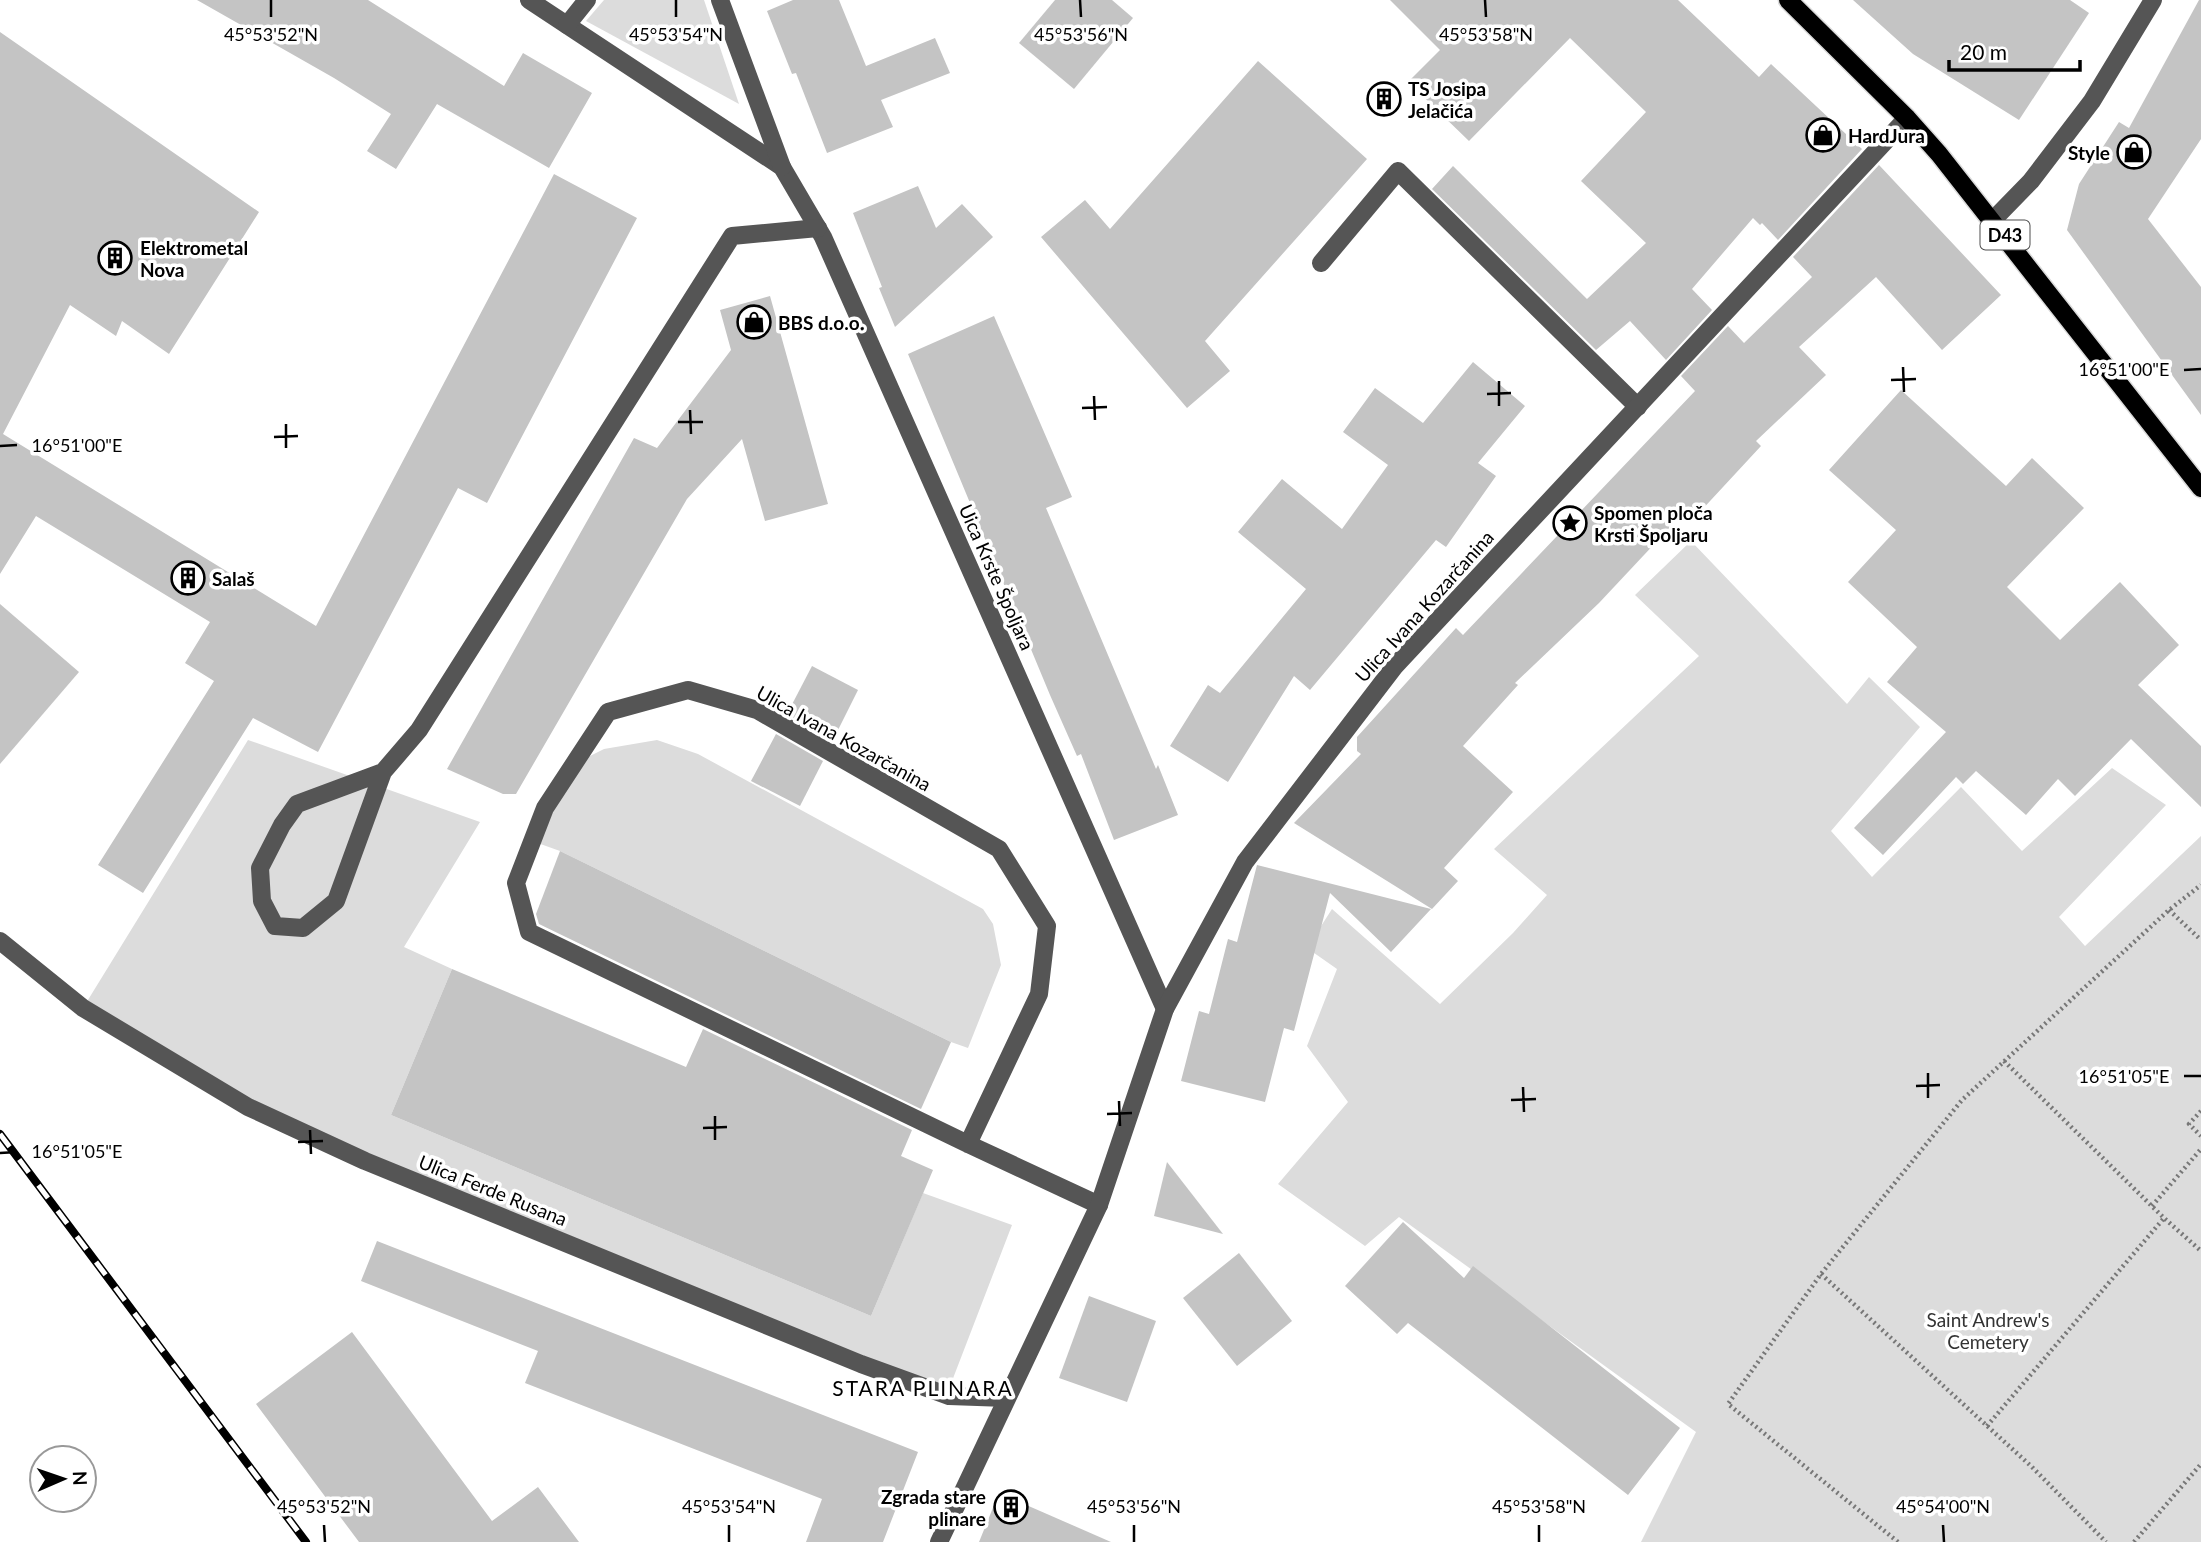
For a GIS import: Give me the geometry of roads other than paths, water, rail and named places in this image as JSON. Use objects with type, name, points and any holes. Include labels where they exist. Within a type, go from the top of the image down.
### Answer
[{"type":"main road","name":"D43","points":[[1788,0],[1907,118],[1993,220],[2201,488]]},
{"type":"street","name":"Uica Krste Špoljara","points":[[529,0],[782,167]]},
{"type":"street","points":[[567,25],[587,0]]},
{"type":"street","name":"Uica Krste Špoljara","points":[[720,0],[782,167],[818,228],[1165,1009]]},
{"type":"street","points":[[1993,220],[2031,181],[2092,101],[2153,0]]},
{"type":"street","name":"Ulica Ivana Kozarčanina","points":[[1006,1398],[1099,1205],[1165,1009],[1245,862],[1395,666],[1907,118]]},
{"type":"street","points":[[1321,263],[1398,171],[1638,407]]},
{"type":"street","points":[[383,772],[298,804],[282,825],[260,869],[261,901],[275,926],[303,928],[336,901],[383,772],[419,730],[732,236],[818,228]]},
{"type":"street","name":"Ulica Ivana Kozarčanina","points":[[968,1144],[1040,994],[1047,926],[999,849],[757,710],[688,690],[608,712],[545,808],[516,883],[529,932],[968,1144],[1099,1205]]},
{"type":"street","name":"Ulica Ferde Rusana","points":[[0,941],[83,1008],[248,1107],[365,1161],[861,1364],[949,1396],[1006,1398]]},
{"type":"street","points":[[939,1542],[1006,1398]]},
{"type":"railway","points":[[0,1134],[306,1542]]},
{"type":"place","name":"TS Josipa Jelačića","points":[[1384,99]]},
{"type":"place","name":"HardJura","points":[[1823,135]]},
{"type":"place","name":"Style","points":[[2134,152]]},
{"type":"place","name":"Elektrometal Nova","points":[[115,258]]},
{"type":"place","name":"BBS d.o.o.","points":[[754,322]]},
{"type":"place","name":"Spomen ploča Krsti Špoljaru","points":[[1570,523]]},
{"type":"place","name":"Salaš","points":[[188,578]]},
{"type":"place","name":"Zgrada stare plinare","points":[[1011,1507]]},
{"type":"district","name":"STARA PLINARA","points":[[923,1387]]},
{"type":"park label","name":"Saint Andrew's Cemetery","points":[[1988,1330]]}]
